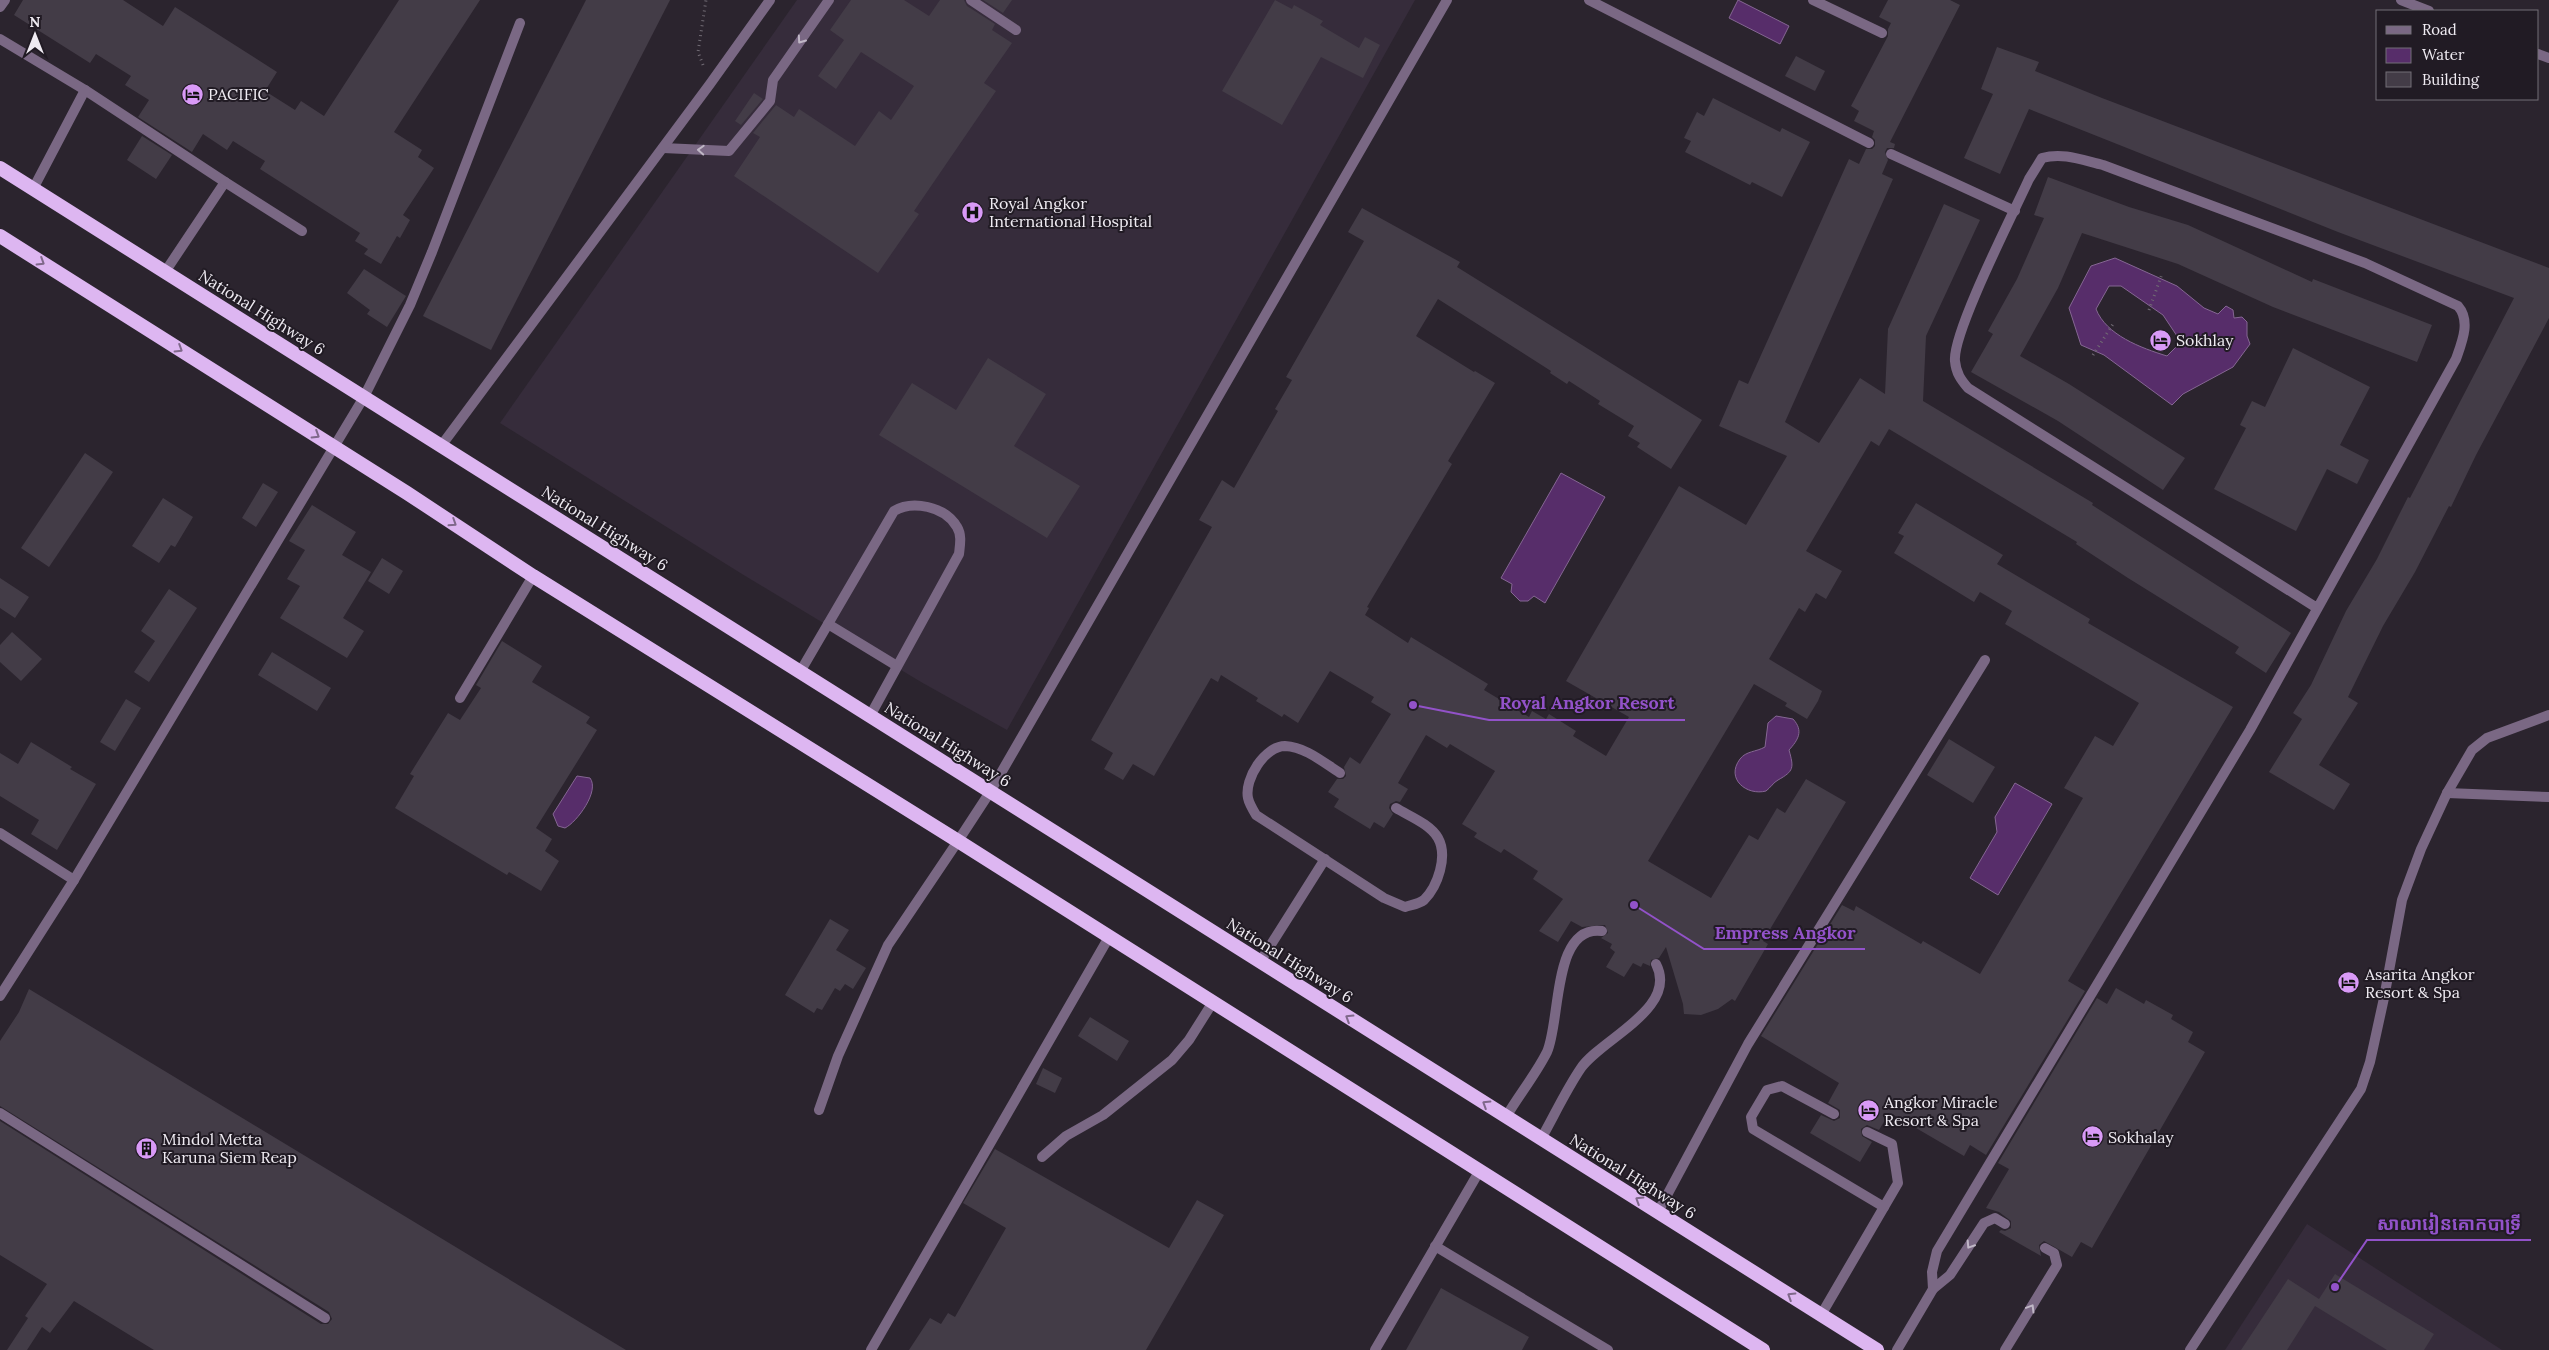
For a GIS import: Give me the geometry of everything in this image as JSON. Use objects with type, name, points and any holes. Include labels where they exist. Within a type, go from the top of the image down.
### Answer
[{"type":"highway","name":"National Highway 6","points":[[0,168],[1877,1350]]},
{"type":"highway","points":[[0,236],[333,446],[533,576],[958,840],[1763,1350]]},
{"type":"street","points":[[0,7],[5,0]]},
{"type":"street","points":[[442,446],[770,0]]},
{"type":"street","points":[[663,148],[728,151],[770,101],[773,80],[829,0]]},
{"type":"street","points":[[971,0],[1016,30]]},
{"type":"street","points":[[1589,0],[1869,143]]},
{"type":"street","points":[[1813,0],[1882,33]]},
{"type":"street","points":[[2401,0],[2426,10]]},
{"type":"street","points":[[819,1110],[838,1056],[888,945],[990,792],[1445,1]]},
{"type":"street","points":[[0,996],[74,880],[364,397],[410,305],[520,23]]},
{"type":"street","points":[[0,39],[85,90],[302,231]]},
{"type":"street","points":[[33,189],[85,90]]},
{"type":"street","points":[[1891,154],[2015,210]]},
{"type":"street","points":[[1933,1289],[1932,1272],[1937,1251],[2250,730],[2456,359],[2462,341],[2465,321],[2464,312],[2458,306],[2365,263],[2103,165],[2069,156],[2053,155],[2042,158],[2015,210],[1964,322],[1954,360],[1958,376],[1968,388],[2317,608]]},
{"type":"street","points":[[164,272],[225,182]]},
{"type":"street","points":[[800,672],[894,512],[902,507],[914,506],[938,511],[952,520],[958,528],[960,554],[870,716]]},
{"type":"street","points":[[460,698],[533,576]]},
{"type":"street","points":[[828,624],[897,666]]},
{"type":"street","points":[[1658,1212],[1748,1044],[1985,660]]},
{"type":"street","points":[[2190,1350],[2361,1089],[2370,1062],[2384,998],[2402,900],[2421,849],[2447,793],[2472,750],[2487,738],[2549,715]]},
{"type":"street","points":[[1340,773],[1302,749],[1283,746],[1263,756],[1253,772],[1247,797],[1256,815],[1384,898],[1405,907],[1422,901],[1435,884],[1442,855],[1438,838],[1428,827],[1396,808]]},
{"type":"street","points":[[2447,793],[2549,797]]},
{"type":"street","points":[[0,833],[74,880]]},
{"type":"street","points":[[1260,962],[1325,859]]},
{"type":"street","points":[[1506,1117],[1547,1050],[1558,1005],[1564,960],[1578,937],[1594,930],[1602,931]]},
{"type":"street","points":[[871,1350],[1109,937]]},
{"type":"street","points":[[1541,1139],[1581,1068],[1603,1046],[1642,1017],[1658,992],[1660,971],[1656,964]]},
{"type":"street","points":[[1042,1157],[1066,1136],[1103,1114],[1172,1060],[1189,1040],[1213,1002]]},
{"type":"street","points":[[1834,1114],[1782,1086],[1767,1090],[1751,1117],[1753,1129],[1884,1207]]},
{"type":"street","points":[[0,1113],[324,1318]]},
{"type":"street","points":[[1821,1315],[1898,1182],[1892,1144],[1867,1132]]},
{"type":"street","points":[[1375,1350],[1480,1170]]},
{"type":"street","points":[[1897,1350],[1933,1289],[1950,1275],[1984,1223],[1995,1218],[2004,1224]]},
{"type":"street","points":[[1435,1246],[1608,1350]]},
{"type":"street","points":[[2005,1350],[2057,1265],[2054,1253],[2045,1248]]},
{"type":"path","points":[[706,0],[698,52],[710,84]]},
{"type":"path","points":[[2149,310],[2162,274]]},
{"type":"path","points":[[2093,355],[2113,324]]},
{"type":"shaded area","name":"Royal Angkor International Hospital","points":[[797,0],[1415,0],[1007,730],[921,682],[742,574],[500,423]]},
{"type":"shaded area","points":[[2307,1224],[2502,1350],[2225,1350]]},
{"type":"water","points":[[1738,0],[1789,26],[1780,44],[1729,18]]},
{"type":"water","points":[[2115,258],[2177,286],[2204,308],[2218,314],[2226,306],[2233,310],[2234,318],[2242,317],[2247,322],[2247,336],[2250,344],[2233,367],[2183,394],[2172,405],[2104,355],[2081,345],[2069,308],[2091,266]],"holes":[[[2109,286],[2121,286],[2163,315],[2181,342],[2167,356],[2146,349],[2126,339],[2116,333],[2101,318],[2096,309]]]},
{"type":"water","points":[[1561,473],[1605,497],[1545,603],[1534,596],[1528,601],[1520,601],[1511,592],[1512,584],[1501,578]]},
{"type":"water","points":[[1776,716],[1793,719],[1799,731],[1795,743],[1789,750],[1792,765],[1787,774],[1766,791],[1752,791],[1740,784],[1735,773],[1736,766],[1745,754],[1765,747],[1768,723]]},
{"type":"water","points":[[577,776],[590,778],[592,790],[590,798],[581,813],[570,825],[565,828],[558,826],[553,814]]},
{"type":"water","points":[[2015,783],[2052,804],[1998,895],[1970,878],[1997,832],[1995,817]]},
{"type":"building","points":[[23,0],[123,0],[163,26],[175,7],[277,72],[265,91],[295,110],[301,101],[324,116],[399,0],[480,0],[394,132],[422,150],[418,157],[434,168],[403,215],[410,220],[400,238],[397,236],[381,264],[364,254],[368,249],[355,241],[360,233],[260,169],[265,161],[233,141],[227,150],[203,134],[192,152],[138,117],[149,100],[125,85],[131,76],[96,54],[90,63],[14,15]]},
{"type":"building","points":[[586,0],[670,0],[491,350],[423,316]]},
{"type":"building","points":[[851,0],[904,0],[929,16],[940,0],[964,0],[967,6],[995,24],[992,30],[1012,43],[984,83],[996,91],[914,211],[919,214],[878,273],[734,176],[760,137],[753,133],[776,105],[794,117],[799,109],[855,146],[879,111],[891,120],[914,86],[861,52],[836,89],[818,76],[844,40],[830,30]]},
{"type":"building","points":[[983,0],[1012,0],[1003,13]]},
{"type":"building","points":[[1275,0],[1292,9],[1294,5],[1323,21],[1320,25],[1359,48],[1365,37],[1380,45],[1363,78],[1321,57],[1282,125],[1222,91]]},
{"type":"building","points":[[1888,0],[1950,0],[1960,5],[1890,142],[1895,144],[1894,148],[1887,148],[1885,152],[1888,160],[1882,174],[1893,179],[1785,422],[1819,443],[1860,378],[1885,394],[1888,329],[1944,204],[1980,220],[1926,336],[1923,401],[2093,503],[2092,505],[2291,633],[2266,673],[2235,653],[2239,647],[2128,578],[2076,544],[2077,542],[1889,429],[1879,446],[1871,441],[1806,551],[1842,571],[1826,599],[1816,593],[1805,612],[1799,608],[1769,659],[1822,691],[1818,701],[1807,719],[1785,706],[1787,703],[1754,684],[1648,861],[1711,898],[1749,835],[1758,840],[1777,808],[1785,813],[1806,779],[1846,802],[1763,941],[1768,944],[1735,1001],[1732,999],[1718,1009],[1701,1015],[1684,1014],[1683,1004],[1666,947],[1659,958],[1651,960],[1650,966],[1643,963],[1641,967],[1633,963],[1624,977],[1606,967],[1615,952],[1610,948],[1612,944],[1601,938],[1608,933],[1605,925],[1582,927],[1571,921],[1558,942],[1539,931],[1563,899],[1533,879],[1538,871],[1504,849],[1501,853],[1474,837],[1477,833],[1462,824],[1495,771],[1450,744],[1447,748],[1426,735],[1398,783],[1408,789],[1400,802],[1396,801],[1390,804],[1389,808],[1393,814],[1384,828],[1374,822],[1370,829],[1334,807],[1339,799],[1328,792],[1337,779],[1343,779],[1346,776],[1344,767],[1350,757],[1360,764],[1391,714],[1371,702],[1374,697],[1330,671],[1298,723],[1284,714],[1282,717],[1256,701],[1258,698],[1221,675],[1218,682],[1211,678],[1154,776],[1133,764],[1123,780],[1104,769],[1113,753],[1091,740],[1212,527],[1199,520],[1222,480],[1234,488],[1278,411],[1275,409],[1292,380],[1286,377],[1364,241],[1348,232],[1362,208],[1460,262],[1457,267],[1702,420],[1671,469],[1637,447],[1640,443],[1628,436],[1634,426],[1598,404],[1600,401],[1569,381],[1567,384],[1550,373],[1551,371],[1438,299],[1416,336],[1495,383],[1448,461],[1452,464],[1367,607],[1369,608],[1365,615],[1408,643],[1411,637],[1488,684],[1484,690],[1529,717],[1532,711],[1546,719],[1549,714],[1576,731],[1573,736],[1606,756],[1629,717],[1566,681],[1679,486],[1746,525],[1787,456],[1719,426],[1739,380],[1748,384],[1849,159],[1859,164],[1866,149],[1872,149],[1875,146],[1875,140],[1872,137],[1874,131],[1854,121],[1859,111],[1851,106],[1888,36],[1888,29],[1891,23],[1879,17]]},
{"type":"building","points":[[1997,47],[2039,62],[2035,71],[2102,98],[2549,268],[2549,318],[2476,455],[2451,507],[2449,506],[2415,572],[2383,626],[2348,697],[2358,703],[2319,765],[2350,784],[2334,810],[2269,772],[2302,719],[2293,713],[2311,685],[2346,611],[2377,559],[2408,497],[2410,498],[2514,298],[2338,232],[2029,109],[2000,174],[1964,158],[1993,94],[1981,89]]},
{"type":"building","points":[[1796,56],[1825,71],[1815,91],[1785,76]]},
{"type":"building","points":[[754,93],[763,99],[741,125],[735,121]]},
{"type":"building","points":[[1713,98],[1780,132],[1782,128],[1810,142],[1782,197],[1752,182],[1750,185],[1685,152],[1691,141],[1684,138],[1697,112],[1704,116]]},
{"type":"building","points":[[142,136],[172,155],[156,179],[127,160]]},
{"type":"building","points":[[2048,177],[2129,207],[2188,225],[2312,282],[2313,279],[2432,325],[2417,362],[2273,307],[2178,264],[2082,233],[2058,288],[2020,356],[2069,384],[2185,458],[2163,490],[2058,421],[1971,372],[1993,334],[1988,331],[2017,279],[2044,218],[2034,215]]},
{"type":"building","points":[[364,269],[406,296],[387,327],[367,314],[370,310],[347,293]]},
{"type":"building","points":[[2293,348],[2370,387],[2340,445],[2369,460],[2357,484],[2327,469],[2296,531],[2214,489],[2246,428],[2240,425],[2252,401],[2265,407]]},
{"type":"building","points":[[988,358],[1046,394],[1014,446],[1080,486],[1047,538],[879,435],[912,383],[956,410]]},
{"type":"building","points":[[85,453],[113,472],[49,567],[21,548]]},
{"type":"building","points":[[263,483],[278,492],[256,527],[242,518]]},
{"type":"building","points":[[163,498],[193,517],[175,547],[171,545],[159,563],[132,546]]},
{"type":"building","points":[[1916,503],[2003,555],[1997,564],[2090,619],[2088,623],[2233,707],[2068,981],[2085,991],[1986,1155],[1970,1145],[1964,1156],[1892,1114],[1888,1121],[1885,1120],[1879,1130],[1867,1125],[1861,1129],[1862,1136],[1872,1142],[1860,1162],[1810,1133],[1821,1115],[1834,1121],[1840,1118],[1840,1110],[1828,1103],[1839,1083],[1761,1036],[1842,905],[1854,911],[1856,906],[1921,944],[1923,941],[1980,974],[2083,798],[2064,788],[2095,736],[2113,746],[2139,703],[2005,624],[2012,611],[1980,592],[1974,602],[1894,553],[1904,536],[1898,533]]},
{"type":"building","points":[[312,505],[356,532],[342,555],[371,572],[343,618],[364,631],[347,658],[280,618],[300,586],[287,579],[305,550],[289,541]]},
{"type":"building","points":[[382,558],[403,571],[389,594],[368,581]]},
{"type":"building","points":[[0,578],[29,597],[15,618],[0,608]]},
{"type":"building","points":[[169,589],[197,608],[149,682],[134,672],[155,641],[141,631]]},
{"type":"building","points":[[12,632],[42,659],[21,681],[0,662],[0,645]]},
{"type":"building","points":[[502,641],[542,666],[532,682],[590,717],[586,723],[597,730],[536,828],[552,839],[545,851],[559,861],[541,891],[509,872],[507,875],[395,808],[414,776],[410,774],[448,713],[460,720],[481,688],[476,685]]},
{"type":"building","points":[[272,652],[331,688],[317,711],[258,675]]},
{"type":"building","points":[[126,699],[141,708],[115,751],[100,742]]},
{"type":"building","points":[[1949,739],[1995,767],[1973,803],[1927,775]]},
{"type":"building","points":[[31,742],[72,767],[70,769],[96,784],[57,850],[31,834],[39,820],[0,796],[0,753],[18,764]]},
{"type":"building","points":[[830,919],[849,930],[836,950],[866,968],[853,989],[845,984],[840,991],[835,988],[822,1010],[817,1008],[814,1013],[785,995]]},
{"type":"building","points":[[2116,988],[2144,1004],[2146,1000],[2173,1015],[2171,1019],[2193,1032],[2188,1042],[2205,1052],[2092,1248],[2081,1242],[2072,1257],[2044,1241],[2039,1245],[2041,1256],[1999,1232],[2011,1228],[2011,1221],[1999,1212],[1986,1208],[2009,1169],[1998,1163],[2097,998],[2107,1004]]},
{"type":"building","name":"Mindol Metta Karuna Siem Reap","points":[[29,989],[626,1350],[154,1350],[74,1301],[50,1333],[42,1327],[27,1350],[7,1350],[28,1318],[25,1316],[47,1284],[0,1255],[0,1121],[321,1324],[328,1324],[332,1319],[329,1312],[0,1106],[0,1041],[19,1012]]},
{"type":"building","points":[[1090,1017],[1129,1041],[1117,1061],[1078,1036]]},
{"type":"building","points":[[1043,1068],[1062,1078],[1055,1093],[1036,1084]]},
{"type":"building","points":[[995,1149],[1169,1248],[1197,1200],[1224,1215],[1146,1350],[909,1350],[930,1318],[941,1324],[948,1313],[955,1317],[1006,1228],[963,1203]]},
{"type":"building","points":[[2335,1274],[2434,1334],[2424,1350],[2387,1350],[2315,1306],[2287,1350],[2241,1350],[2288,1279],[2319,1299]]},
{"type":"building","points":[[1441,1288],[1529,1337],[1522,1350],[1406,1350]]},
{"type":"place","name":"PACIFIC","points":[[192,94]]},
{"type":"place","name":"Royal Angkor International Hospital","points":[[973,212]]},
{"type":"place","name":"Sokhlay","points":[[2160,340]]},
{"type":"place","name":"Royal Angkor Resort","points":[[1413,705]]},
{"type":"place","name":"Empress Angkor","points":[[1634,905]]},
{"type":"place","name":"Asarita Angkor Resort & Spa","points":[[2349,983]]},
{"type":"place","name":"Angkor Miracle Resort & Spa","points":[[1868,1111]]},
{"type":"place","name":"Sokhalay","points":[[2092,1137]]},
{"type":"place","name":"Mindol Metta Karuna Siem Reap","points":[[146,1148]]},
{"type":"place","name":"សាលារៀនគោកបាទ្រី","points":[[2335,1287]]}]
